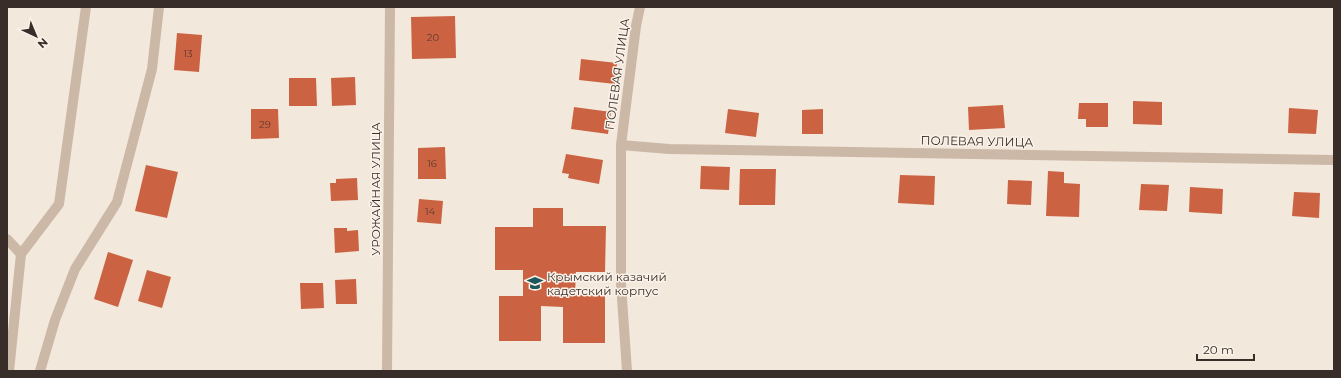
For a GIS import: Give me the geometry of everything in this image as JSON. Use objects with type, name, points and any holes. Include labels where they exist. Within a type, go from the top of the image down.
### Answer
[{"type":"street","points":[[9,371],[22,254],[59,204],[86,7]]},
{"type":"street","points":[[40,371],[55,320],[75,269],[117,202],[152,69],[159,7]]},
{"type":"street","name":"УРОЖАЙНАЯ УЛИЦА","points":[[387,371],[390,7]]},
{"type":"street","name":"ПОЛЕВАЯ УЛИЦА","points":[[627,371],[621,284],[620,145],[636,26],[640,7]]},
{"type":"street","name":"ПОЛЕВАЯ УЛИЦА","points":[[620,145],[677,149],[1334,160]]},
{"type":"street","points":[[7,239],[22,254]]},
{"type":"building","points":[[455,16],[456,58],[412,59],[411,17]]},
{"type":"building","points":[[177,33],[202,35],[199,72],[174,70]]},
{"type":"building","points":[[581,59],[617,63],[615,84],[579,80]]},
{"type":"building","points":[[355,77],[356,105],[332,106],[331,78]]},
{"type":"building","points":[[289,78],[316,78],[317,106],[289,106]]},
{"type":"building","points":[[1133,101],[1162,102],[1162,125],[1133,124]]},
{"type":"building","points":[[1079,103],[1108,103],[1108,127],[1086,127],[1086,119],[1078,119]]},
{"type":"building","points":[[1003,105],[1005,128],[969,130],[968,107]]},
{"type":"building","points":[[574,107],[611,112],[608,134],[571,129]]},
{"type":"building","points":[[1289,108],[1318,110],[1316,134],[1288,133]]},
{"type":"building","points":[[251,109],[278,109],[279,138],[251,139]]},
{"type":"building","points":[[728,109],[759,113],[756,137],[725,133]]},
{"type":"building","points":[[823,109],[823,134],[802,134],[802,110]]},
{"type":"building","points":[[445,147],[446,179],[418,179],[418,148]]},
{"type":"building","points":[[566,154],[603,160],[599,184],[568,178],[569,174],[562,173]]},
{"type":"building","points":[[146,165],[178,172],[167,218],[135,211]]},
{"type":"building","points":[[701,166],[730,167],[729,190],[700,189]]},
{"type":"building","points":[[740,169],[776,169],[775,205],[739,205]]},
{"type":"building","points":[[1048,171],[1064,172],[1064,183],[1080,184],[1079,217],[1046,216]]},
{"type":"building","points":[[900,175],[935,176],[934,205],[898,203]]},
{"type":"building","points":[[357,178],[358,200],[331,201],[330,183],[336,183],[336,179]]},
{"type":"building","points":[[1008,180],[1032,181],[1031,205],[1007,204]]},
{"type":"building","points":[[1141,184],[1169,185],[1167,211],[1139,210]]},
{"type":"building","points":[[1190,187],[1223,189],[1222,214],[1189,212]]},
{"type":"building","points":[[1294,192],[1320,193],[1319,218],[1292,216]]},
{"type":"building","points":[[419,199],[443,201],[441,224],[417,222]]},
{"type":"building","points":[[533,208],[563,208],[563,226],[606,226],[605,272],[576,272],[575,295],[605,295],[605,343],[563,343],[563,307],[541,306],[541,341],[499,341],[499,296],[523,296],[523,270],[495,270],[495,227],[533,227]]},
{"type":"building","points":[[334,228],[347,228],[347,231],[358,230],[359,251],[335,253]]},
{"type":"building","points":[[108,252],[133,260],[118,307],[94,299]]},
{"type":"building","points":[[147,270],[171,277],[162,308],[138,301]]},
{"type":"building","points":[[356,279],[357,304],[336,304],[335,280]]},
{"type":"building","points":[[300,283],[323,283],[324,308],[301,309]]},
{"type":"place","name":"Крымский казачий кадетский корпус","points":[[535,283]]}]
